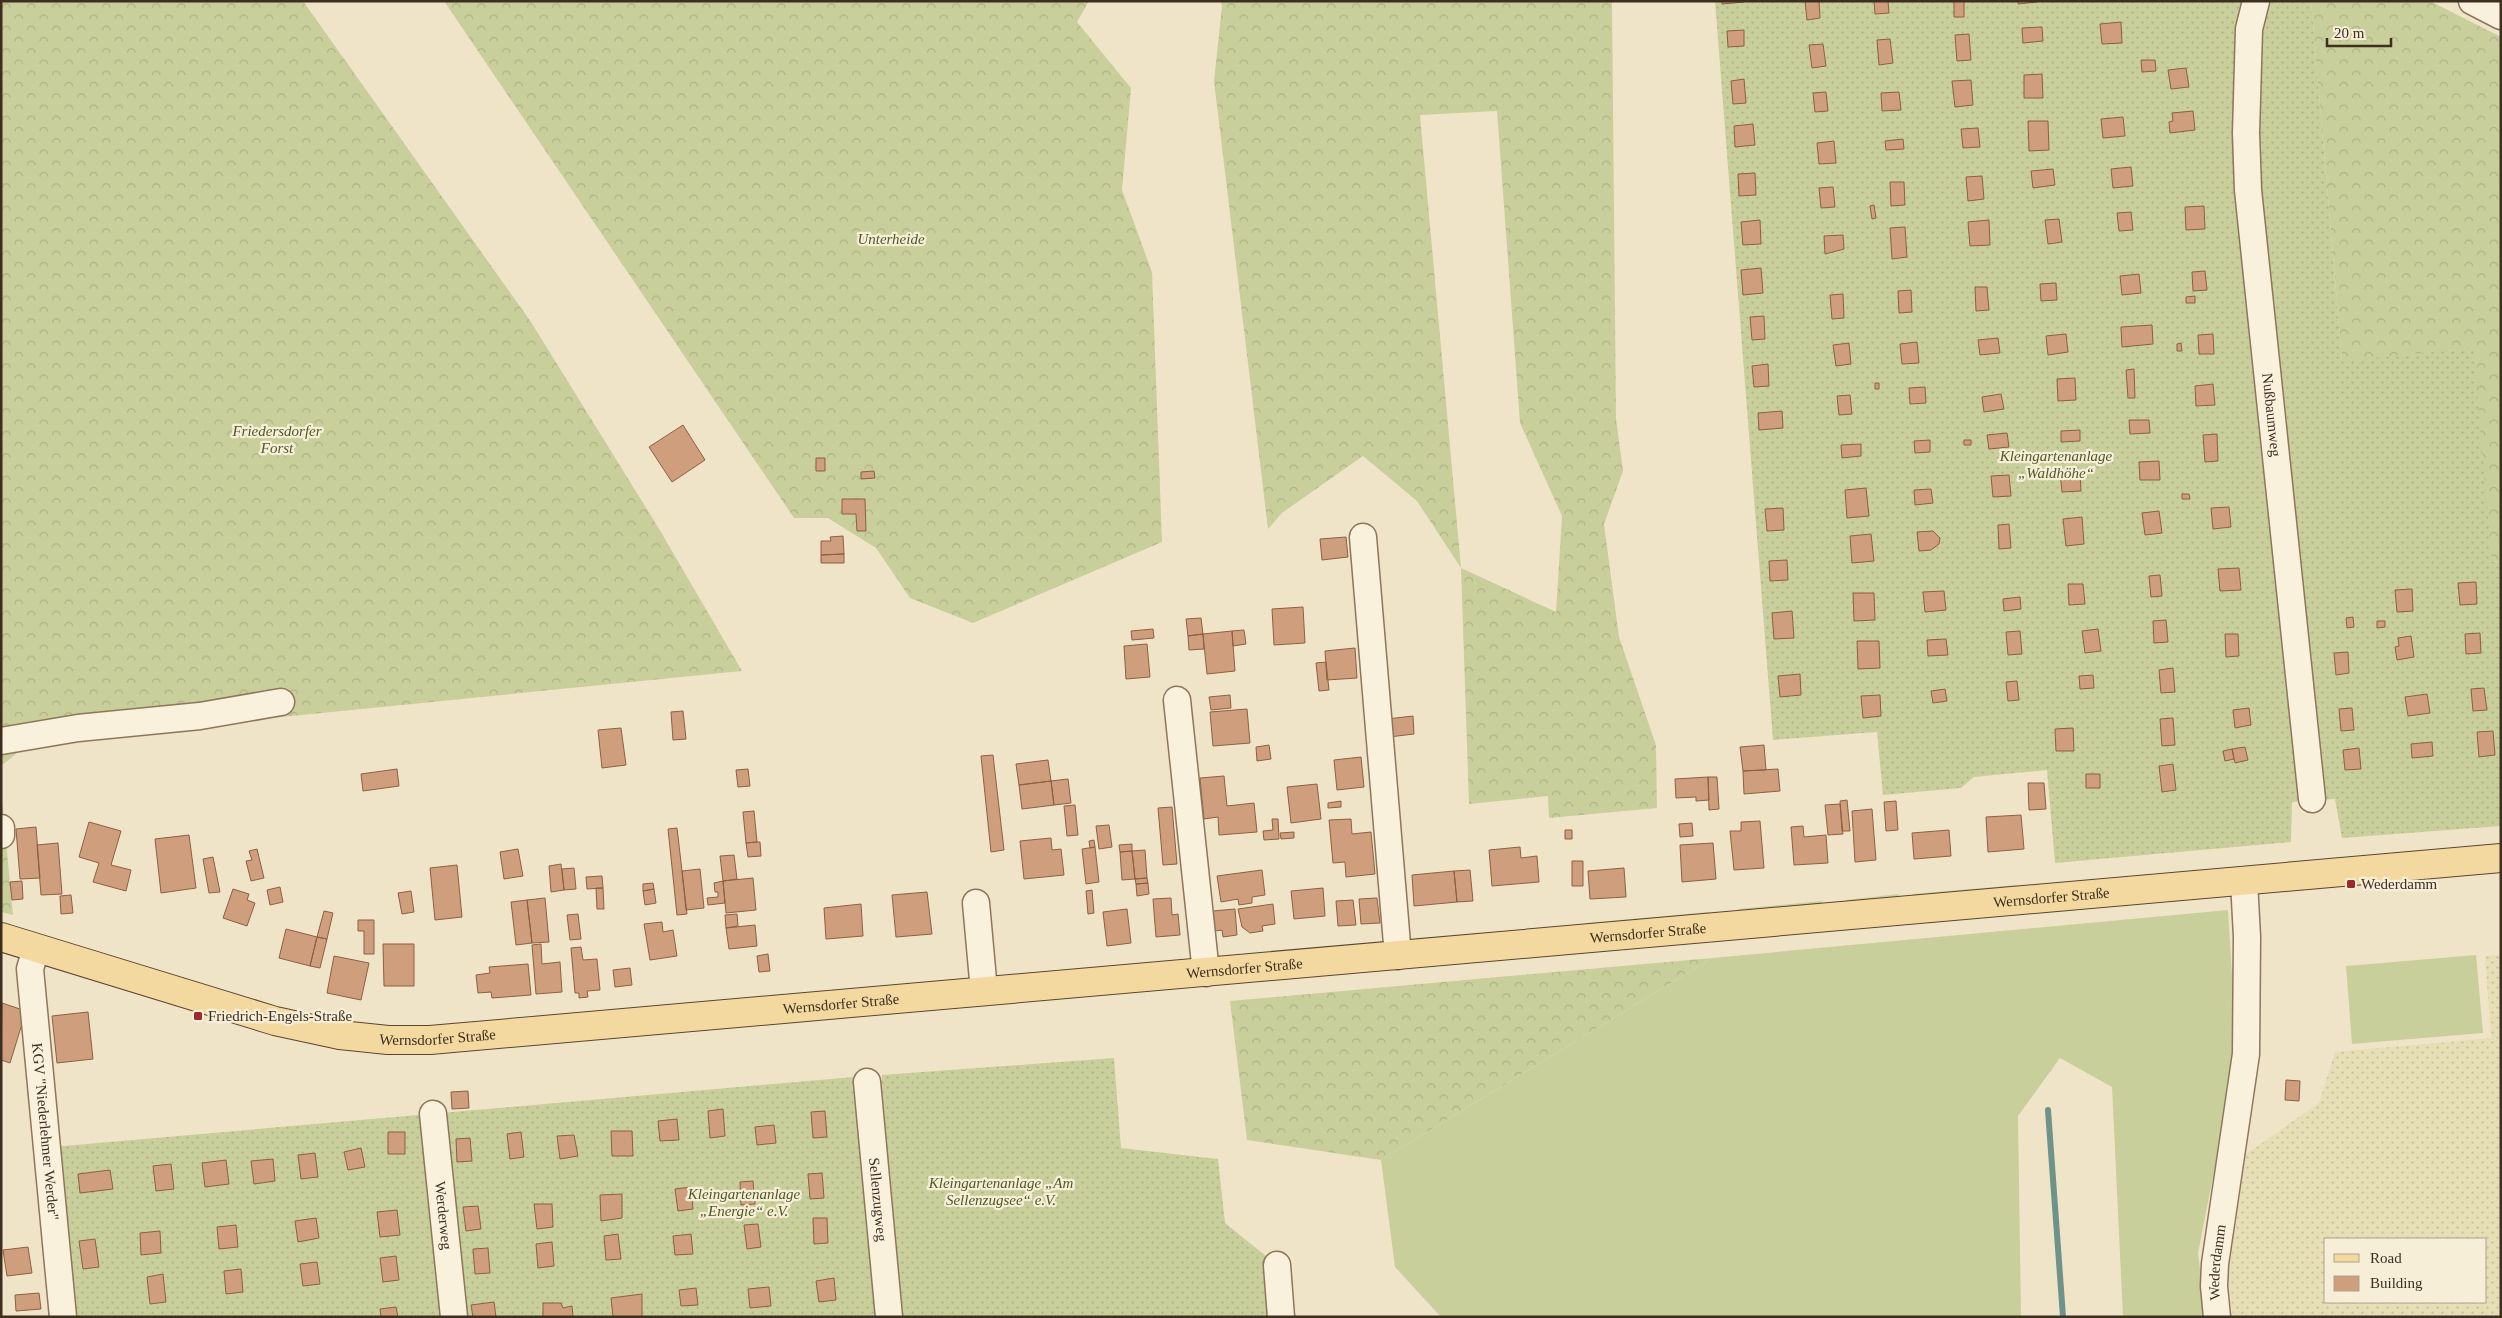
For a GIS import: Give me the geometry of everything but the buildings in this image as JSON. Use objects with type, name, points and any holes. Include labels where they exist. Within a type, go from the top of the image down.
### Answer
[{"type":"main road","name":"Wernsdorfer Straße","points":[[1,937],[275,1020],[340,1035],[388,1040],[430,1040],[528,1033],[984,991],[2501,858]]},
{"type":"street","name":"Nußbaumweg","points":[[2236,1],[2249,29]]},
{"type":"street","name":"Nußbaumweg","points":[[2256,1],[2249,29],[2248,190],[2312,799]]},
{"type":"street","points":[[2472,1],[2501,16]]},
{"type":"street","points":[[1363,537],[1398,956]]},
{"type":"street","points":[[1177,700],[1206,973]]},
{"type":"street","points":[[1,741],[35,737],[78,728],[200,716],[281,702]]},
{"type":"street","points":[[1,828],[1,835]]},
{"type":"street","name":"Wederdamm","points":[[2217,1317],[2214,1286],[2215,1264],[2246,1054],[2247,938],[2244,881]]},
{"type":"street","points":[[976,903],[984,991]]},
{"type":"street","name":"KGV \"Niederlehmer Werder\"","points":[[36,948],[30,969],[63,1317]]},
{"type":"street","name":"Sellenzugweg","points":[[867,1082],[889,1317]]},
{"type":"street","name":"Werderweg","points":[[433,1114],[454,1317]]},
{"type":"street","points":[[1277,1265],[1281,1317]]},
{"type":"shaded area","points":[[2501,955],[2501,1317],[2233,1317],[2228,1277],[2246,1154],[2319,1103],[2335,1052],[2491,1038],[2485,956]]},
{"type":"green space","name":"Friedersdorfer Forst","points":[[1,1],[303,1],[531,322],[658,527],[742,671],[31,742],[1,766]]},
{"type":"green space","name":"Unterheide","points":[[444,1],[1089,1],[1077,22],[1131,88],[1122,190],[1152,272],[1162,542],[973,623],[910,598],[876,548],[828,518],[794,518]]},
{"type":"green space","points":[[1221,1],[1612,1],[1616,418],[1623,471],[1604,524],[1619,637],[1656,745],[1657,808],[1549,818],[1548,796],[1469,804],[1461,568],[1417,501],[1363,456],[1282,513],[1268,529],[1214,81]],"holes":[[[1497,111],[1520,423],[1562,516],[1556,612],[1461,568],[1420,115]]]},
{"type":"green space","name":"Kleingartenanlage „Waldhöhe“","points":[[1715,1],[2311,1],[2342,361],[2473,348],[2492,562],[2501,561],[2501,826],[2342,838],[2335,799],[2292,802],[2291,842],[2055,863],[2047,770],[1974,777],[1961,788],[1883,795],[1877,732],[1773,740]]},
{"type":"green space","points":[[2311,1],[2430,1],[2501,37],[2501,561],[2492,562],[2342,361]]},
{"type":"green space","points":[[1,789],[13,915],[1,912]]},
{"type":"green space","points":[[2017,885],[2016,891],[1914,899],[1913,894]]},
{"type":"green space","points":[[1899,894],[1897,901],[1848,906],[1846,900]]},
{"type":"green space","points":[[1822,901],[1821,907],[1740,915],[1738,909]]},
{"type":"green space","points":[[2228,910],[2237,1055],[2198,1253],[2206,1317],[2123,1317],[2112,1087],[2060,1058],[2018,1116],[2021,1317],[1441,1317],[1395,1267],[1381,1160],[1712,958]]},
{"type":"green space","points":[[1709,912],[1708,917],[1587,929],[1586,923]]},
{"type":"green space","points":[[2476,955],[2483,1033],[2352,1044],[2346,966]]},
{"type":"green space","points":[[1712,958],[1381,1160],[1247,1140],[1230,1001]]},
{"type":"green space","name":"Kleingartenanlage „Energie“ e.V.","points":[[1114,1058],[1121,1148],[1218,1159],[1225,1223],[1277,1265],[1293,1317],[69,1317],[52,1147],[854,1077],[855,1083],[882,1080],[882,1075]]},
{"type":"waterway","points":[[2048,1110],[2063,1317]]},
{"type":"place","name":"Wederdamm","points":[[2351,884]]},
{"type":"place","name":"Friedrich-Engels-Straße","points":[[198,1016]]},
{"type":"park label","name":"Kleingartenanlage „Am Sellenzugsee“ e.V.","points":[[1001,1192]]}]
